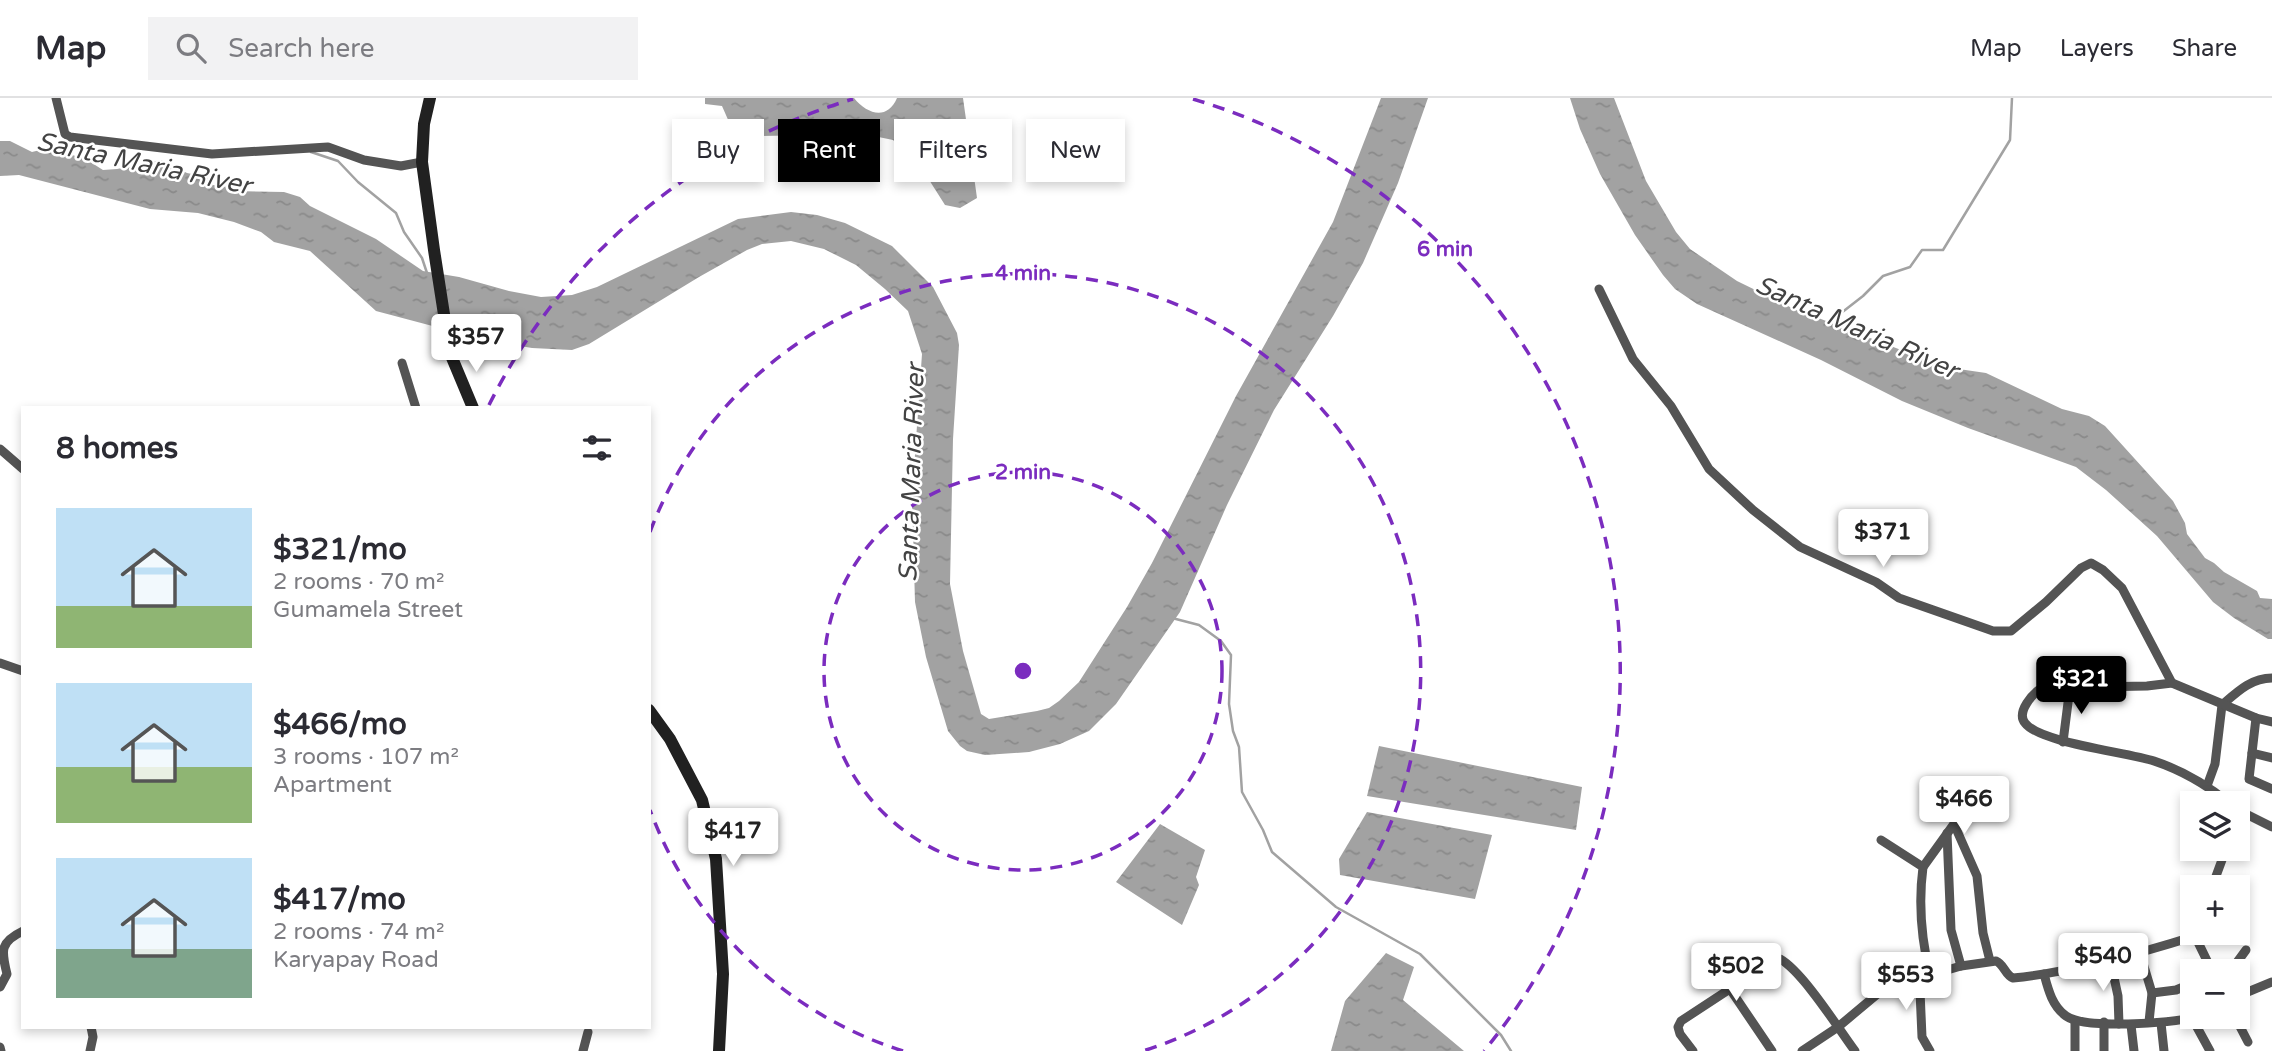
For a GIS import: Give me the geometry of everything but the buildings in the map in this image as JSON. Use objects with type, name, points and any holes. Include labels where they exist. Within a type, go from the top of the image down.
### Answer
[{"type":"main road","points":[[430,98],[422,162],[434,250],[450,354],[472,406]]},
{"type":"main road","points":[[651,713],[670,740],[702,800],[716,859],[723,974],[719,1051]]},
{"type":"street","points":[[56,98],[65,134],[70,137],[212,154],[328,147],[364,160],[401,166],[422,162]]},
{"type":"street","points":[[1599,289],[1633,359],[1671,406],[1709,469],[1753,510],[1800,547],[1876,582],[1899,598],[1993,631],[2011,631],[2081,568],[2091,564],[2103,570],[2122,588],[2172,683]]},
{"type":"street","points":[[402,363],[416,406]]},
{"type":"street","points":[[0,449],[21,467]]},
{"type":"street","points":[[0,663],[21,670]]},
{"type":"street","points":[[2207,786],[2215,764],[2222,705],[2242,688],[2261,678],[2272,678]]},
{"type":"street","points":[[2213,791],[2157,762],[2063,742],[2026,725],[2022,712],[2035,692],[2042,688],[2172,683],[2222,705],[2272,722]]},
{"type":"street","points":[[2063,742],[2070,687]]},
{"type":"street","points":[[2256,718],[2249,779],[2272,789]]},
{"type":"street","points":[[2252,753],[2272,758]]},
{"type":"street","points":[[1930,975],[1921,940],[1920,890],[1923,867],[1954,824],[1973,786]]},
{"type":"street","points":[[2250,818],[2272,827]]},
{"type":"street","points":[[1954,824],[1977,876],[1983,933],[1990,961]]},
{"type":"street","points":[[1947,834],[1951,930],[1961,966]]},
{"type":"street","points":[[1881,841],[1923,867]]},
{"type":"street","points":[[0,987],[7,974],[1,951],[12,935],[21,932]]},
{"type":"street","points":[[1930,1051],[1922,1037],[1920,991],[1930,975],[1990,961],[2000,962],[2013,978],[2044,974],[2140,953],[2180,939]]},
{"type":"street","points":[[2239,959],[2246,950]]},
{"type":"street","points":[[2140,953],[2152,993],[2149,1022]]},
{"type":"street","points":[[1693,1051],[1680,1034],[1678,1027],[1681,1021],[1770,962],[1780,959],[1801,978],[1854,1051]]},
{"type":"street","points":[[2110,959],[2118,996],[2119,1024]]},
{"type":"street","points":[[2044,974],[2050,998],[2064,1015],[2075,1021],[2131,1025],[2180,1019]]},
{"type":"street","points":[[2250,991],[2272,982]]},
{"type":"street","points":[[1730,989],[1772,1051]]},
{"type":"street","points":[[2152,993],[2180,989]]},
{"type":"street","points":[[1802,1051],[1838,1027],[1881,991]]},
{"type":"street","points":[[2075,1021],[2075,1051]]},
{"type":"street","points":[[2104,1023],[2105,1051]]},
{"type":"street","points":[[2161,1023],[2164,1051]]},
{"type":"street","points":[[2131,1025],[2134,1051]]},
{"type":"street","points":[[90,1051],[93,1037],[91,1029]]},
{"type":"street","points":[[2199,1029],[2210,1051]]},
{"type":"street","points":[[2241,1029],[2248,1042]]},
{"type":"street","points":[[583,1051],[588,1032]]},
{"type":"water","points":[[705,98],[854,98],[865,108],[877,113],[888,110],[897,98],[963,98],[966,119],[894,119],[894,141],[880,137],[880,119],[778,119],[778,136],[764,136],[764,119],[728,119],[722,106],[705,104]]},
{"type":"water","points":[[1381,98],[1428,98],[1398,183],[1363,263],[1274,410],[1227,505],[1180,612],[1116,704],[1089,731],[1060,744],[1029,752],[985,755],[967,751],[948,731],[926,657],[915,602],[912,497],[922,354],[908,311],[856,265],[824,249],[791,241],[762,244],[699,277],[589,344],[572,350],[532,348],[489,341],[376,311],[310,251],[274,242],[261,232],[234,222],[198,213],[150,209],[19,175],[0,176],[0,141],[10,141],[32,152],[51,150],[84,158],[103,170],[161,160],[187,173],[207,177],[213,185],[229,187],[234,191],[284,192],[300,197],[310,206],[376,239],[423,271],[541,297],[572,295],[597,287],[738,219],[791,212],[817,215],[845,223],[892,246],[933,287],[957,333],[959,345],[953,439],[950,584],[963,651],[981,714],[989,719],[1049,708],[1059,701],[1079,682],[1127,607],[1236,396],[1333,222]]},
{"type":"water","points":[[1570,98],[1614,98],[1646,181],[1676,232],[1690,249],[1737,281],[1790,307],[1945,367],[1986,373],[2062,409],[2089,416],[2105,426],[2173,501],[2185,523],[2187,534],[2205,558],[2257,591],[2260,598],[2272,599],[2272,639],[2234,618],[2213,602],[2157,536],[2076,467],[1902,401],[1821,360],[1697,304],[1675,289],[1635,235],[1600,174]]},
{"type":"water","points":[[930,182],[975,182],[977,198],[960,208],[945,205]]},
{"type":"water","points":[[1379,746],[1582,787],[1576,830],[1367,796]]},
{"type":"water","points":[[1367,812],[1492,835],[1475,899],[1340,875],[1339,859]]},
{"type":"water","points":[[1160,824],[1205,850],[1196,877],[1199,885],[1182,925],[1116,882]]},
{"type":"water","points":[[1386,953],[1414,967],[1403,1000],[1464,1051],[1331,1051],[1345,1001]]},
{"type":"waterway","name":"Santa Maria River","points":[[1827,324],[1863,296],[1883,276],[1910,267],[1922,250],[1943,250],[2010,140],[2012,98]]},
{"type":"waterway","points":[[311,152],[338,161],[358,182],[396,213],[404,232],[422,258],[427,273]]},
{"type":"waterway","points":[[1172,618],[1199,625],[1221,641],[1231,655],[1229,704],[1233,731],[1239,747],[1242,792],[1272,852],[1336,907],[1420,954],[1501,1035],[1511,1051]]}]
